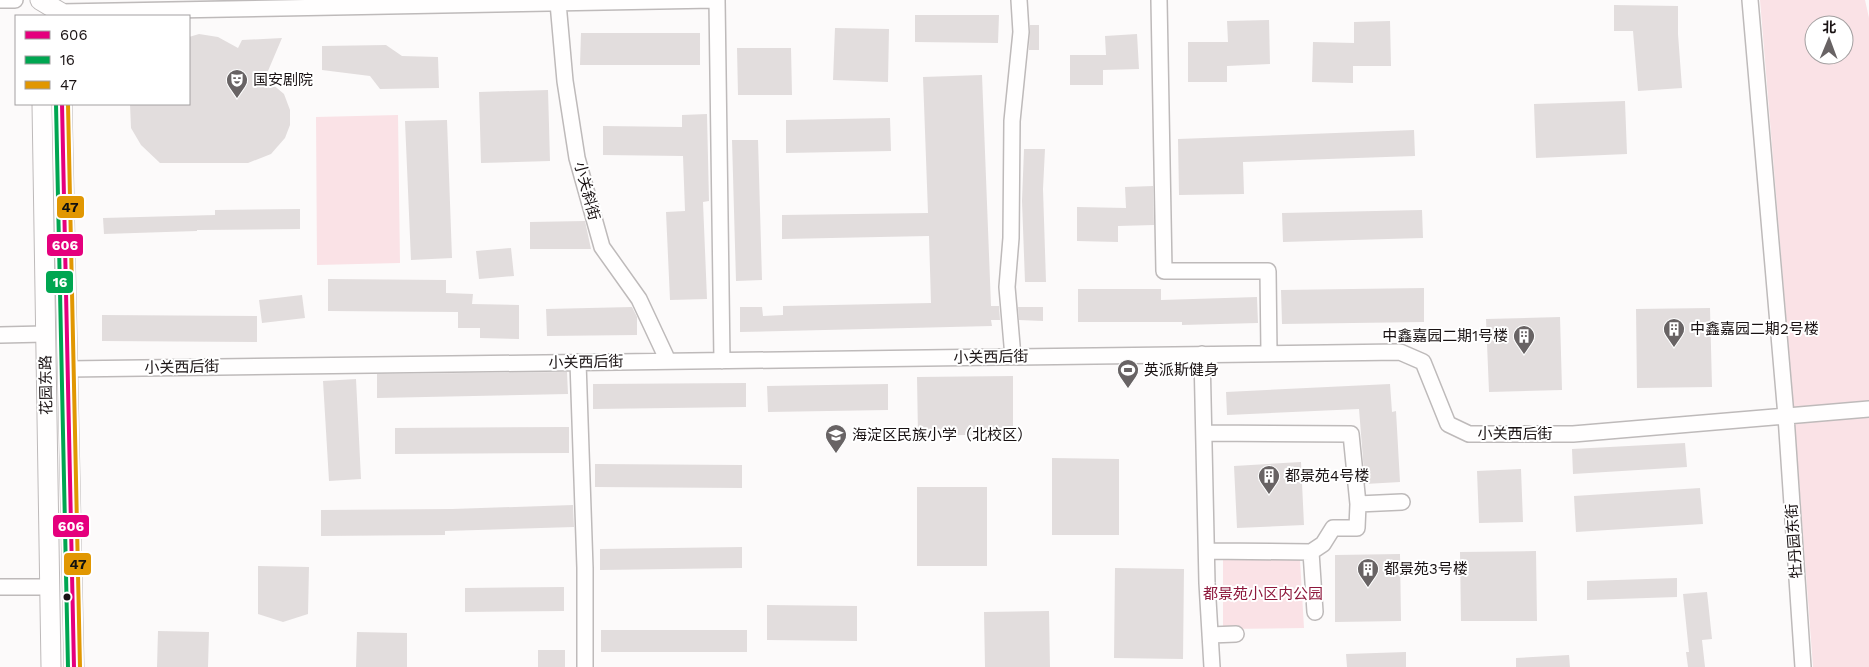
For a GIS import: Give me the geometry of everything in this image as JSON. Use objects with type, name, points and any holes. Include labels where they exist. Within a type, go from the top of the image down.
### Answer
[{"type":"main road","points":[[40,15],[40,0],[60,9]]},
{"type":"main road","name":"花园东路","points":[[42,105],[50,667]]},
{"type":"main road","name":"花园东路","points":[[62,105],[74,667]]},
{"type":"street","points":[[0,0],[15,0]]},
{"type":"street","points":[[60,9],[716,0],[722,361]]},
{"type":"street","points":[[1013,357],[1007,286],[1011,238],[1012,121],[1021,32],[1019,0]]},
{"type":"street","points":[[1159,0],[1164,272],[1268,271],[1270,353]]},
{"type":"street","name":"牡丹园东街","points":[[1750,0],[1786,416],[1803,667]]},
{"type":"street","name":"小关斜街","points":[[558,3],[565,81],[577,158],[602,247],[639,299],[668,362]]},
{"type":"street","points":[[0,335],[45,334]]},
{"type":"street","name":"小关西后街","points":[[67,369],[1400,352],[1423,362],[1448,424],[1469,434],[1573,434],[1869,409]]},
{"type":"street","points":[[1202,354],[1212,667]]},
{"type":"street","points":[[578,362],[585,667]]},
{"type":"street","points":[[1204,433],[1351,434],[1358,504],[1357,528],[1333,528],[1324,544],[1311,552],[1207,551]]},
{"type":"street","points":[[1358,504],[1402,502]]},
{"type":"street","points":[[1311,552],[1315,612]]},
{"type":"street","points":[[0,587],[49,588]]},
{"type":"street","points":[[1210,635],[1236,634]]},
{"type":"green space","points":[[1760,0],[1865,0],[1869,18],[1869,667],[1813,667]]},
{"type":"green space","points":[[398,115],[400,263],[317,265],[316,117]]},
{"type":"green space","name":"都景苑小区内公园","points":[[1223,560],[1300,560],[1304,628],[1223,629]]},
{"type":"building","points":[[1614,5],[1678,6],[1682,88],[1638,91],[1633,31],[1614,31]]},
{"type":"building","points":[[915,15],[999,15],[998,43],[915,42]]},
{"type":"building","points":[[1269,20],[1270,64],[1227,66],[1227,82],[1188,82],[1188,42],[1228,42],[1227,21]]},
{"type":"building","points":[[1390,21],[1391,66],[1353,66],[1353,83],[1312,82],[1313,42],[1354,43],[1354,22]]},
{"type":"building","points":[[1030,25],[1039,25],[1039,50],[1029,50]]},
{"type":"building","points":[[835,28],[889,29],[888,82],[833,80]]},
{"type":"building","points":[[581,33],[700,33],[700,65],[580,65]]},
{"type":"building","name":"国安剧院","points":[[199,34],[218,37],[238,48],[242,40],[282,38],[265,78],[284,94],[290,110],[290,125],[285,138],[271,154],[248,163],[160,163],[141,145],[131,128],[130,105],[190,105],[190,37]]},
{"type":"building","points":[[1137,34],[1139,69],[1103,70],[1103,85],[1070,85],[1070,55],[1106,55],[1105,36]]},
{"type":"building","points":[[386,45],[402,56],[438,57],[439,88],[380,89],[370,76],[322,70],[322,46]]},
{"type":"building","points":[[737,48],[791,48],[792,95],[738,95]]},
{"type":"building","points":[[982,75],[991,306],[999,306],[1000,320],[991,320],[992,326],[740,332],[740,307],[762,307],[763,316],[783,315],[783,306],[931,303],[929,236],[782,239],[782,215],[928,213],[923,77]]},
{"type":"building","points":[[548,90],[550,161],[481,163],[479,92]]},
{"type":"building","points":[[1625,101],[1627,154],[1536,158],[1534,104]]},
{"type":"building","points":[[707,114],[709,201],[703,202],[707,299],[670,300],[666,212],[685,211],[683,156],[603,155],[603,126],[682,127],[682,115]]},
{"type":"building","points":[[890,118],[891,151],[786,153],[786,120]]},
{"type":"building","points":[[447,120],[452,258],[411,260],[405,121]]},
{"type":"building","points":[[1414,130],[1415,156],[1243,162],[1244,194],[1179,195],[1178,139]]},
{"type":"building","points":[[732,140],[758,140],[762,280],[736,281]]},
{"type":"building","points":[[1024,149],[1045,149],[1043,189],[1046,282],[1025,282],[1022,201]]},
{"type":"building","points":[[1153,186],[1154,225],[1118,226],[1118,242],[1077,241],[1077,207],[1126,208],[1125,187]]},
{"type":"building","points":[[300,209],[300,229],[197,230],[104,234],[103,218],[215,215],[215,210]]},
{"type":"building","points":[[1422,210],[1423,238],[1283,242],[1282,213]]},
{"type":"building","points":[[585,221],[591,249],[530,249],[530,222]]},
{"type":"building","points":[[511,248],[514,276],[479,279],[476,251]]},
{"type":"building","points":[[328,279],[446,280],[446,293],[473,294],[472,304],[519,305],[519,339],[480,338],[480,328],[458,328],[458,312],[328,311]]},
{"type":"building","points":[[1424,288],[1424,322],[1282,324],[1281,290]]},
{"type":"building","points":[[1078,289],[1161,289],[1161,300],[1257,297],[1258,323],[1182,325],[1182,322],[1078,322]]},
{"type":"building","points":[[302,295],[305,318],[262,323],[259,300]]},
{"type":"building","points":[[632,307],[637,317],[637,335],[547,336],[546,309]]},
{"type":"building","points":[[1018,307],[1043,307],[1043,321],[1019,320]]},
{"type":"building","name":"中鑫嘉园二期2号楼","points":[[1710,308],[1712,387],[1637,388],[1636,309]]},
{"type":"building","points":[[102,315],[257,316],[257,342],[102,341]]},
{"type":"building","name":"中鑫嘉园二期1号楼","points":[[1560,317],[1562,390],[1489,392],[1486,319]]},
{"type":"building","points":[[567,372],[568,394],[377,398],[377,374]]},
{"type":"building","points":[[1013,376],[1013,434],[918,436],[917,377]]},
{"type":"building","points":[[356,379],[361,479],[329,481],[323,381]]},
{"type":"building","points":[[746,383],[746,407],[593,409],[593,384]]},
{"type":"building","points":[[888,384],[888,410],[768,412],[767,386]]},
{"type":"building","points":[[1390,384],[1392,412],[1396,411],[1400,482],[1365,484],[1359,409],[1227,415],[1226,392]]},
{"type":"building","points":[[569,427],[569,453],[395,454],[395,428]]},
{"type":"building","points":[[1685,443],[1687,467],[1573,474],[1572,449]]},
{"type":"building","points":[[1052,458],[1119,459],[1119,535],[1052,535]]},
{"type":"building","name":"都景苑4号楼","points":[[1301,462],[1304,525],[1237,528],[1234,466]]},
{"type":"building","points":[[595,464],[742,465],[742,488],[595,487]]},
{"type":"building","points":[[1521,469],[1523,522],[1479,523],[1477,471]]},
{"type":"building","points":[[917,487],[987,487],[987,566],[917,566]]},
{"type":"building","points":[[1700,488],[1703,524],[1576,532],[1574,496]]},
{"type":"building","points":[[573,505],[574,527],[445,531],[445,535],[321,536],[321,510],[452,509]]},
{"type":"building","points":[[742,547],[742,568],[600,570],[600,549]]},
{"type":"building","points":[[1536,551],[1537,621],[1461,621],[1460,552]]},
{"type":"building","name":"都景苑3号楼","points":[[1400,554],[1401,621],[1335,622],[1335,555]]},
{"type":"building","points":[[258,566],[309,567],[308,614],[283,622],[258,614]]},
{"type":"building","points":[[1115,568],[1184,569],[1183,659],[1114,658]]},
{"type":"building","points":[[1677,578],[1677,597],[1587,600],[1587,581]]},
{"type":"building","points":[[564,587],[564,611],[465,612],[465,588]]},
{"type":"building","points":[[1707,592],[1712,639],[1702,640],[1705,667],[1688,667],[1686,652],[1689,652],[1683,594]]},
{"type":"building","points":[[767,605],[857,606],[857,641],[767,640]]},
{"type":"building","points":[[1049,611],[1050,667],[985,667],[984,612]]},
{"type":"building","points":[[601,630],[747,630],[747,652],[601,652]]},
{"type":"building","points":[[158,631],[209,632],[208,667],[157,667]]},
{"type":"building","points":[[357,632],[407,633],[407,667],[356,667]]},
{"type":"building","points":[[538,650],[565,650],[565,667],[538,667]]},
{"type":"building","points":[[1406,652],[1406,667],[1347,667],[1346,654]]},
{"type":"building","points":[[1569,655],[1570,667],[1516,667],[1516,658]]},
{"type":"transit line","name":"16","points":[[56,105],[68,667]]},
{"type":"transit line","name":"606","points":[[62,105],[74,667]]},
{"type":"transit line","name":"47","points":[[68,105],[80,667]]},
{"type":"place","name":"国安剧院","points":[[237,99]]},
{"type":"place","name":"中鑫嘉园二期2号楼","points":[[1674,348]]},
{"type":"place","name":"中鑫嘉园二期1号楼","points":[[1524,355]]},
{"type":"place","name":"英派斯健身","points":[[1128,389]]},
{"type":"place","name":"海淀区民族小学（北校区）","points":[[836,454]]},
{"type":"place","name":"都景苑4号楼","points":[[1269,495]]},
{"type":"place","name":"都景苑3号楼","points":[[1368,588]]}]
